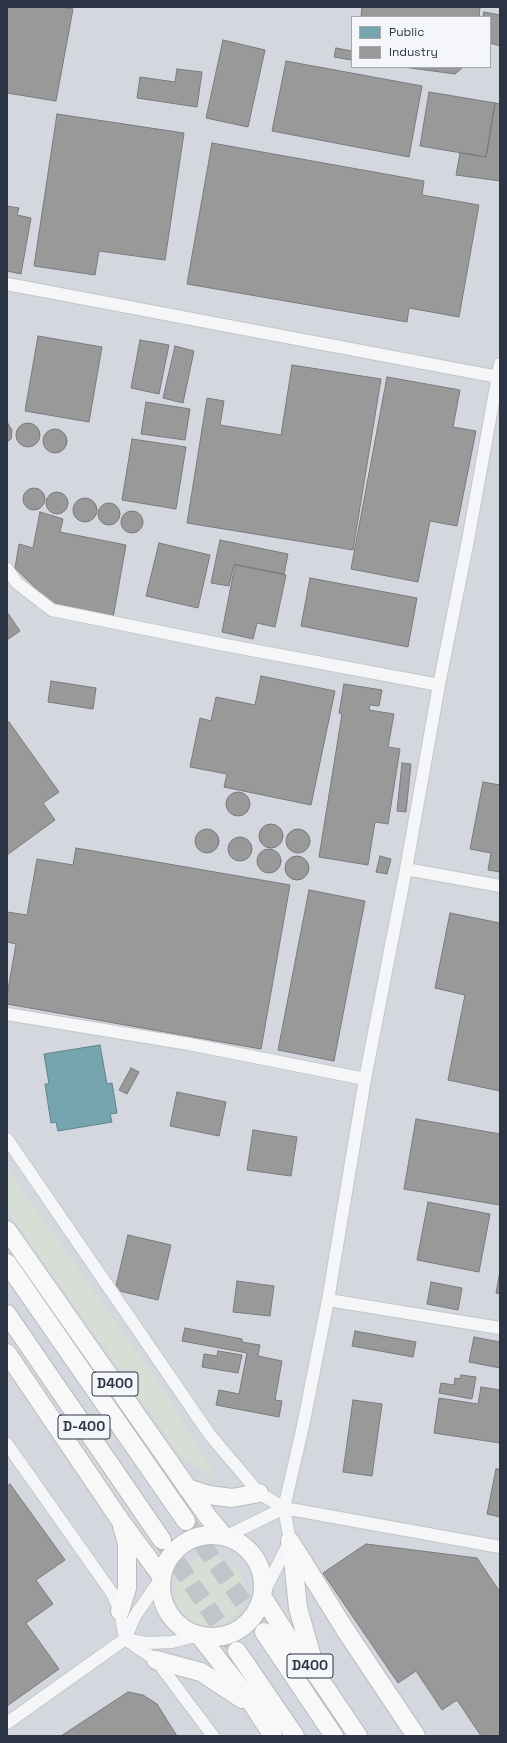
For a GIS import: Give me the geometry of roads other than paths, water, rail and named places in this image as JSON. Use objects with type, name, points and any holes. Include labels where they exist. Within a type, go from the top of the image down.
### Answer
[{"type":"highway","name":"D400","points":[[7,1230],[208,1517],[225,1537],[244,1547],[252,1554],[262,1574],[262,1596],[258,1609],[250,1620],[239,1629],[220,1636],[213,1637],[199,1635],[187,1630],[177,1623],[169,1613],[164,1602],[161,1589],[162,1577],[166,1564],[174,1552],[185,1543],[197,1538],[211,1536],[225,1537]]},
{"type":"highway","name":"D-400","points":[[7,1263],[186,1521]]},
{"type":"highway","name":"D-400","points":[[7,1314],[162,1540]]},
{"type":"highway","points":[[7,1354],[120,1520],[162,1577]]},
{"type":"highway","points":[[187,1488],[209,1495],[232,1498],[259,1493]]},
{"type":"highway","points":[[120,1520],[127,1543],[126,1588],[120,1611]]},
{"type":"highway","points":[[290,1541],[346,1631],[416,1736]]},
{"type":"highway","name":"D400","points":[[290,1541],[295,1568],[298,1608],[308,1649],[319,1678]]},
{"type":"highway","name":"D400","points":[[262,1596],[293,1645],[319,1678],[358,1736]]},
{"type":"highway","name":"D400","points":[[264,1632],[334,1736]]},
{"type":"highway","name":"D400","points":[[199,1635],[255,1708],[273,1736]]},
{"type":"highway","points":[[237,1651],[295,1736]]},
{"type":"highway","name":"D400","points":[[156,1660],[201,1672],[255,1708]]},
{"type":"street","points":[[7,284],[498,377]]},
{"type":"street","points":[[262,1596],[290,1541],[284,1508],[304,1426],[328,1300],[365,1079],[406,869],[439,685],[468,540],[500,364]]},
{"type":"street","points":[[7,568],[17,582],[52,610],[220,644],[439,685]]},
{"type":"street","points":[[406,869],[500,886]]},
{"type":"street","points":[[7,1014],[188,1044],[365,1079]]},
{"type":"street","points":[[7,1139],[210,1435],[259,1493],[284,1508],[500,1547]]},
{"type":"street","points":[[328,1300],[500,1328]]},
{"type":"street","points":[[7,1444],[112,1593],[120,1611],[125,1639],[156,1660],[213,1736]]},
{"type":"street","points":[[225,1537],[284,1508]]},
{"type":"street","points":[[7,1723],[125,1639],[135,1616],[162,1577]]},
{"type":"street","points":[[125,1639],[144,1643],[172,1642],[199,1635]]},
{"type":"tunnel","points":[[186,1521],[264,1632]]},
{"type":"tunnel","points":[[162,1540],[237,1651]]}]
